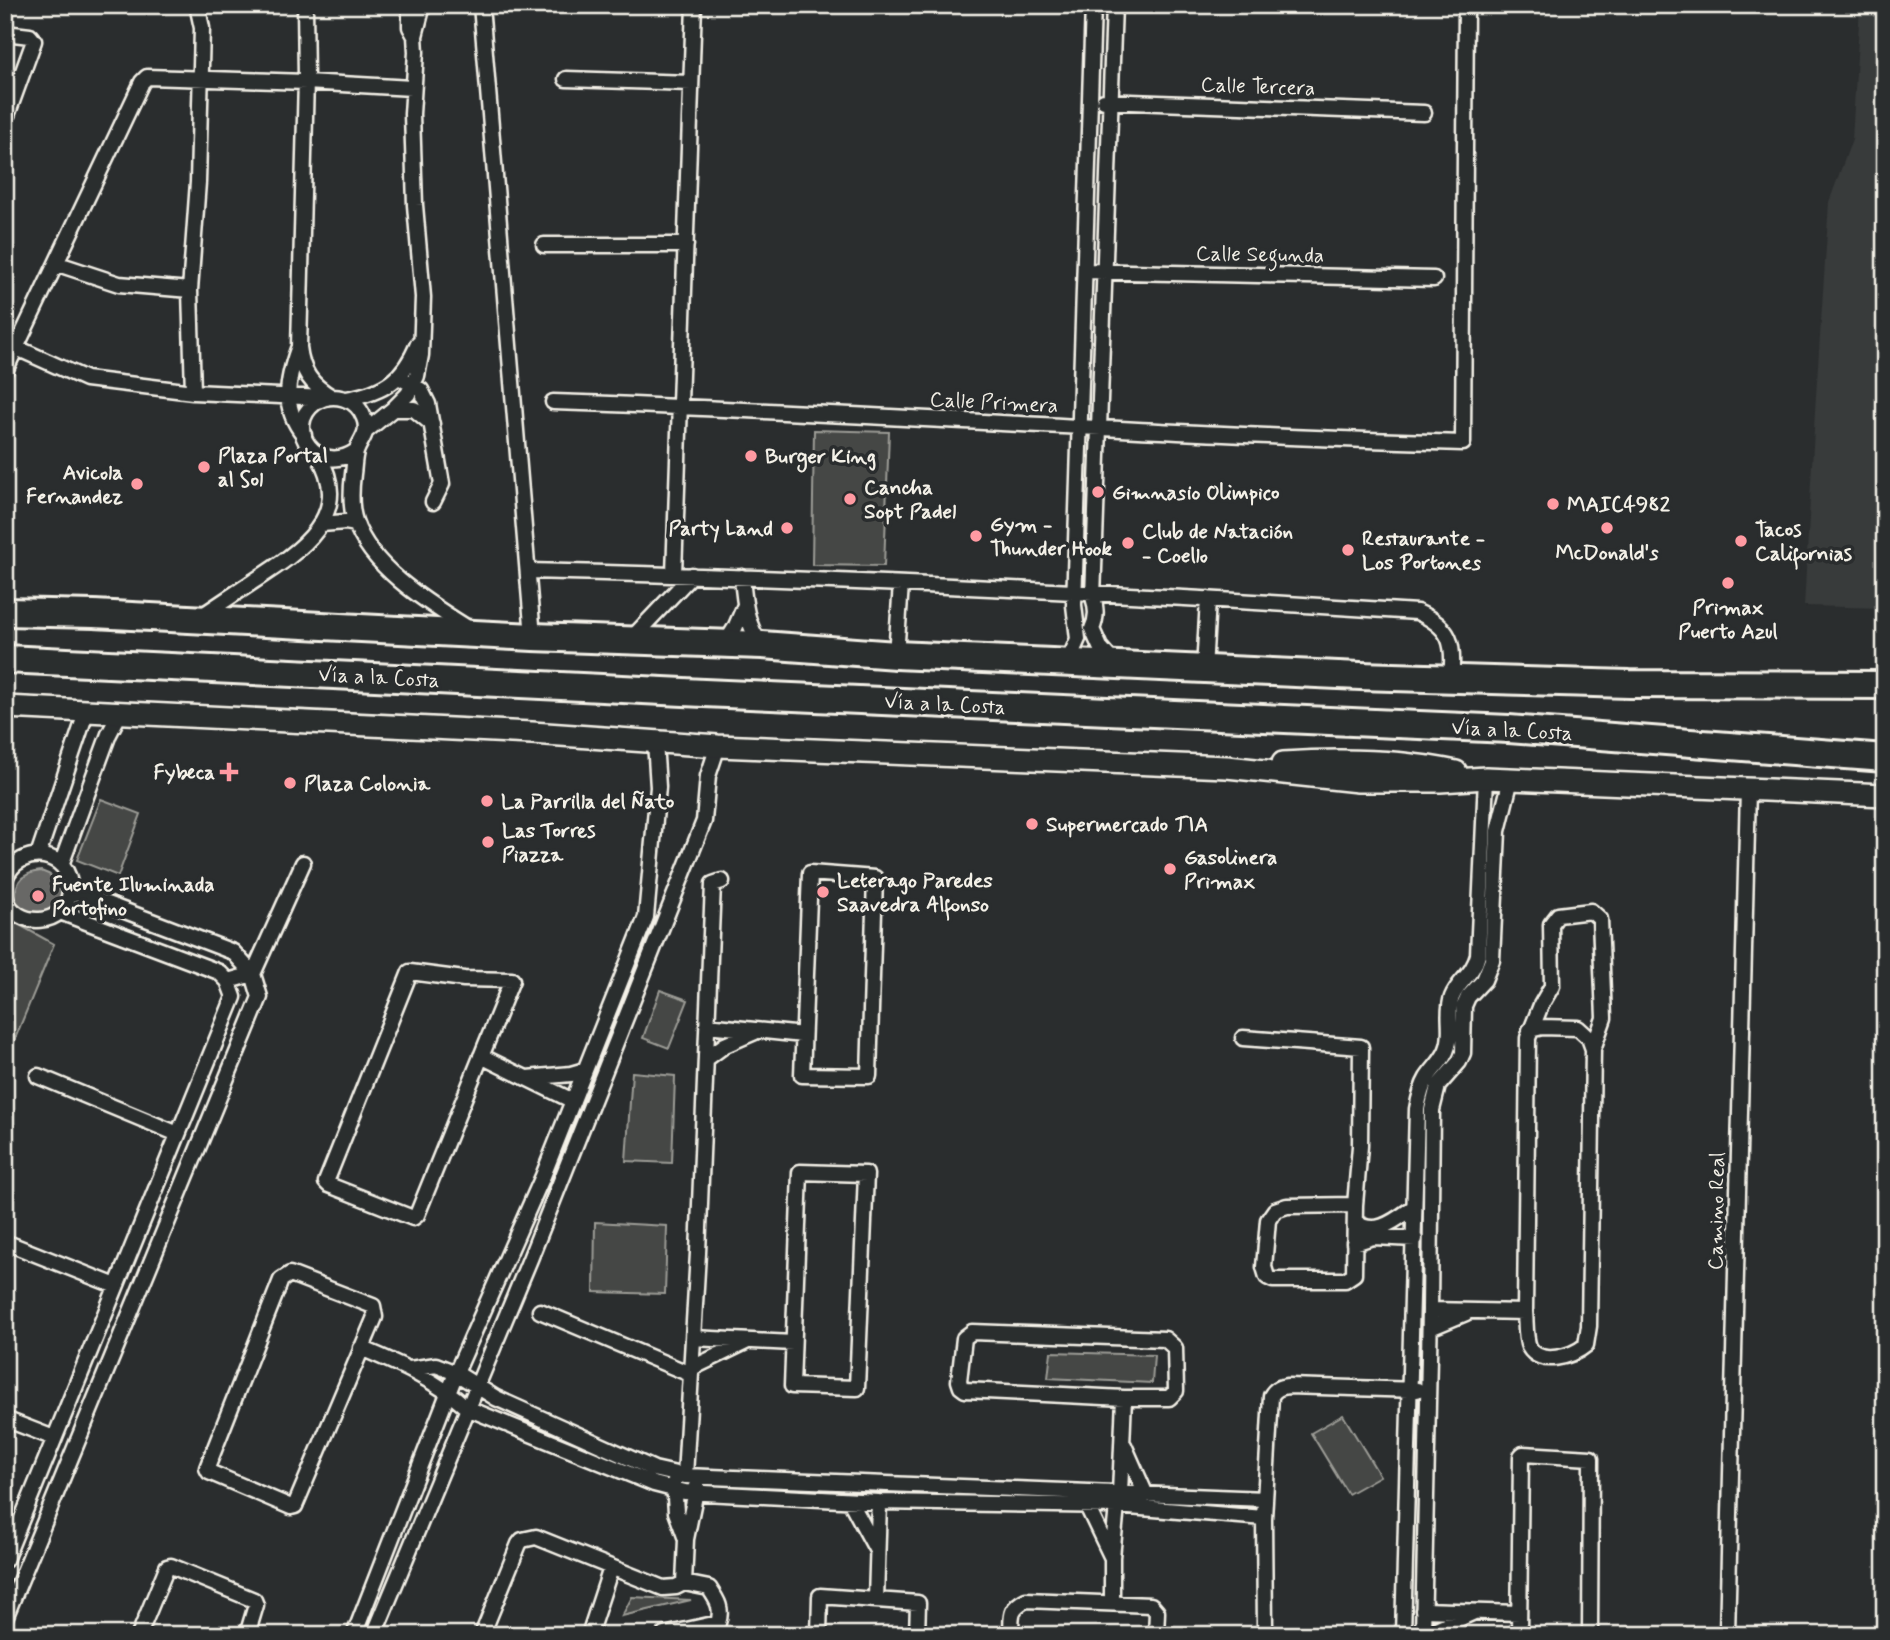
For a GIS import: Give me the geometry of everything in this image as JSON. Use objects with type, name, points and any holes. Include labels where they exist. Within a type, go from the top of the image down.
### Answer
[{"type":"highway","points":[[5,611],[533,638],[762,645],[897,655],[1204,670],[1629,684],[1885,685]]},
{"type":"highway","name":"Vía a la Costa","points":[[5,659],[1509,729],[1885,758]]},
{"type":"highway","points":[[1629,684],[1700,692],[1885,701]]},
{"type":"street","points":[[193,392],[190,290],[198,182],[202,28],[197,5]]},
{"type":"street","points":[[305,5],[306,82],[299,347],[304,370],[317,388],[329,397]]},
{"type":"street","points":[[410,5],[411,27],[415,36]]},
{"type":"street","points":[[366,431],[393,410],[414,384],[420,366],[424,297],[415,205],[412,88],[415,36],[423,5]]},
{"type":"street","points":[[481,5],[533,638]]},
{"type":"street","points":[[674,574],[694,5]]},
{"type":"street","points":[[1067,664],[1078,639],[1074,591],[1093,5]]},
{"type":"street","points":[[1114,5],[1093,594],[1096,619],[1092,629],[1100,647],[1118,666]]},
{"type":"street","name":"Calle Primera","points":[[553,402],[1100,429],[1463,443],[1466,5]]},
{"type":"street","points":[[5,33],[30,36],[34,41],[5,121]]},
{"type":"street","points":[[5,371],[142,82],[147,77],[199,77],[412,88]]},
{"type":"street","points":[[566,79],[691,83]]},
{"type":"street","name":"Calle Tercera","points":[[1090,100],[1424,113]]},
{"type":"street","points":[[544,244],[686,246]]},
{"type":"street","points":[[58,264],[119,284],[190,290]]},
{"type":"street","name":"Calle Segunda","points":[[1085,271],[1434,279]]},
{"type":"street","points":[[347,400],[380,390],[399,377],[422,336]]},
{"type":"street","points":[[196,620],[282,564],[311,539],[322,524],[330,488],[326,469],[292,418],[286,395],[290,371],[299,347]]},
{"type":"street","points":[[17,348],[86,379],[193,392],[329,397],[347,400],[358,407],[364,418],[366,431],[363,442],[356,451],[338,459],[318,455]]},
{"type":"street","points":[[399,377],[414,384],[425,396],[442,484],[433,502]]},
{"type":"street","points":[[304,435],[305,416],[310,408],[329,397]]},
{"type":"street","points":[[393,410],[414,409],[432,424]]},
{"type":"street","points":[[356,451],[351,496],[356,524],[367,544],[395,577],[479,635]]},
{"type":"street","points":[[322,524],[356,524]]},
{"type":"street","points":[[528,571],[901,583],[1208,598],[1417,612],[1431,618],[1449,638],[1453,657],[1451,678]]},
{"type":"street","points":[[630,640],[692,575]]},
{"type":"street","points":[[742,577],[745,605],[755,637],[762,645]]},
{"type":"street","points":[[897,655],[901,583]]},
{"type":"street","points":[[1204,670],[1208,598]]},
{"type":"street","points":[[724,644],[745,605]]},
{"type":"street","name":"Vía a la Costa","points":[[5,707],[532,733],[718,746],[1227,767],[1354,760],[1430,767],[1486,778],[1885,795]]},
{"type":"street","points":[[38,855],[87,710]]},
{"type":"street","points":[[61,865],[120,713]]},
{"type":"street","points":[[354,1635],[456,1373],[573,1101],[646,917],[658,787],[655,742]]},
{"type":"street","points":[[374,1635],[704,821],[708,776],[718,746]]},
{"type":"street","points":[[72,756],[98,764]]},
{"type":"street","points":[[1403,1635],[1417,1110],[1426,1080],[1444,1057],[1450,1037],[1449,1006],[1453,994],[1475,968],[1478,955],[1486,778]]},
{"type":"street","points":[[1474,1612],[1423,1635],[1432,1110],[1438,1086],[1459,1062],[1463,1053],[1464,1006],[1468,997],[1489,972],[1492,960],[1498,831],[1511,779]]},
{"type":"street","name":"Camino Real","points":[[1727,1635],[1748,789]]},
{"type":"street","points":[[56,803],[80,812]]},
{"type":"street","points":[[5,879],[11,861],[30,856],[46,856],[61,865],[69,881],[70,890],[60,912],[41,921],[21,917],[12,911],[5,897]]},
{"type":"street","points":[[253,974],[303,863]]},
{"type":"street","points":[[810,873],[875,878],[869,1076],[802,1076],[803,1035],[810,873]]},
{"type":"street","points":[[684,1583],[686,1539],[696,1493],[686,1476],[713,884],[722,881]]},
{"type":"street","points":[[5,1618],[260,997],[253,974],[233,951],[70,890]]},
{"type":"street","points":[[1591,911],[1600,919],[1604,1017],[1593,1049],[1589,1326],[1586,1345],[1575,1354],[1543,1357],[1532,1351],[1527,1342],[1525,1312],[1527,1048],[1530,1030],[1552,986],[1552,924],[1558,915],[1591,911]]},
{"type":"street","points":[[5,1560],[234,997],[228,981],[219,972],[60,912]]},
{"type":"street","points":[[410,972],[464,979],[512,980],[481,1056],[415,1217],[407,1218],[327,1185],[326,1180],[410,972]]},
{"type":"street","points":[[228,981],[253,974]]},
{"type":"street","points":[[707,1025],[803,1035]]},
{"type":"street","points":[[1530,1030],[1542,1027],[1578,1028],[1589,1038],[1593,1049]]},
{"type":"street","points":[[706,1059],[725,1045],[756,1031]]},
{"type":"street","points":[[1243,1038],[1361,1047],[1354,1274],[1345,1280],[1273,1280],[1267,1277],[1264,1271],[1268,1220],[1275,1210],[1287,1206],[1355,1205]]},
{"type":"street","points":[[481,1056],[573,1101]]},
{"type":"street","points":[[526,1078],[585,1070]]},
{"type":"street","points":[[38,1076],[178,1134]]},
{"type":"street","points":[[563,1125],[580,1132]]},
{"type":"street","points":[[1415,1156],[1432,1157]]},
{"type":"street","points":[[800,1172],[866,1174],[857,1388],[792,1386],[793,1343],[800,1172]]},
{"type":"street","points":[[1354,1221],[1361,1227],[1373,1229],[1384,1226],[1414,1207]]},
{"type":"street","points":[[1354,1243],[1373,1237],[1415,1239]]},
{"type":"street","points":[[5,1242],[116,1286]]},
{"type":"street","points":[[293,1275],[373,1306],[375,1317],[360,1348],[295,1506],[287,1507],[209,1472],[207,1468],[283,1277],[293,1275]]},
{"type":"street","points":[[1430,1310],[1525,1312]]},
{"type":"street","points":[[540,1311],[690,1372],[750,1341]]},
{"type":"street","points":[[1430,1328],[1471,1311]]},
{"type":"street","points":[[972,1332],[1165,1339],[1175,1348],[1176,1391],[1169,1398],[1124,1398],[965,1390],[959,1381],[964,1338],[972,1332]]},
{"type":"street","points":[[692,1338],[793,1343]]},
{"type":"street","points":[[360,1348],[410,1368],[449,1392],[467,1408],[674,1490],[850,1501],[1087,1506],[1146,1495],[1265,1499]]},
{"type":"street","points":[[85,1363],[106,1373]]},
{"type":"street","points":[[410,1368],[436,1365],[456,1373],[496,1398],[654,1469],[686,1476],[941,1488],[1119,1500],[1190,1512],[1264,1517]]},
{"type":"street","points":[[1269,1635],[1265,1628],[1264,1517],[1271,1396],[1277,1388],[1288,1386],[1429,1391]]},
{"type":"street","points":[[1112,1602],[1112,1557],[1119,1500],[1124,1398]]},
{"type":"street","points":[[5,1419],[54,1438]]},
{"type":"street","points":[[1122,1441],[1146,1495]]},
{"type":"street","points":[[1519,1635],[1523,1454],[1591,1458],[1590,1635]]},
{"type":"street","points":[[686,1476],[674,1490],[676,1512],[686,1539]]},
{"type":"street","points":[[941,1488],[941,1503]]},
{"type":"street","points":[[1190,1512],[1191,1497]]},
{"type":"street","points":[[850,1501],[877,1550]]},
{"type":"street","points":[[876,1600],[879,1502]]},
{"type":"street","points":[[1087,1506],[1112,1557]]},
{"type":"street","points":[[482,1635],[522,1540],[536,1538],[663,1587],[676,1587],[684,1583],[709,1588],[719,1601],[721,1614],[718,1623],[667,1634]]},
{"type":"street","points":[[139,1635],[167,1567],[171,1566],[254,1600],[256,1605],[247,1635]]},
{"type":"street","points":[[589,1635],[611,1568]]},
{"type":"street","points":[[371,1594],[388,1601]]},
{"type":"street","points":[[819,1635],[820,1597],[918,1603],[917,1635]]},
{"type":"street","points":[[1011,1635],[1012,1612],[1016,1605],[1026,1600],[1154,1606],[1158,1616],[1156,1635]]},
{"type":"street","points":[[1423,1610],[1519,1613]]},
{"type":"shaded area","points":[[1860,5],[1885,5],[1885,608],[1804,606],[1829,202],[1852,139]]},
{"type":"shaded area","name":"Cancha Sopt Padel","points":[[814,430],[889,432],[884,566],[812,565]]},
{"type":"shaded area","points":[[101,799],[141,814],[118,876],[77,860]]},
{"type":"shaded area","name":"Fuente Iluminada Portofino","points":[[41,871],[57,881],[61,896],[57,909],[35,918],[17,906],[16,892],[23,877]]},
{"type":"shaded area","points":[[5,917],[54,944],[5,1063]]},
{"type":"shaded area","points":[[660,990],[688,1000],[669,1048],[643,1038]]},
{"type":"shaded area","points":[[632,1072],[675,1076],[672,1163],[626,1161]]},
{"type":"shaded area","points":[[595,1222],[667,1226],[665,1294],[594,1292]]},
{"type":"shaded area","points":[[1051,1352],[1154,1355],[1152,1383],[1048,1378]]},
{"type":"shaded area","points":[[1343,1415],[1380,1476],[1348,1494],[1311,1433]]},
{"type":"shaded area","points":[[632,1597],[691,1600],[622,1616]]},
{"type":"place","name":"Burger King","points":[[751,456]]},
{"type":"place","name":"Plaza Portal al Sol","points":[[204,467]]},
{"type":"place","name":"Avicola Fernandez","points":[[137,484]]},
{"type":"place","name":"Gimnasio Olimpico","points":[[1098,492]]},
{"type":"place","name":"Cancha Sopt Padel","points":[[850,499]]},
{"type":"place","name":"MAIC4982","points":[[1553,504]]},
{"type":"place","name":"Party Land","points":[[787,528]]},
{"type":"place","name":"McDonald's","points":[[1607,528]]},
{"type":"place","name":"Gym - Thunder Hook","points":[[976,536]]},
{"type":"place","name":"Tacos Californias","points":[[1741,541]]},
{"type":"place","name":"Club de Natación - Coello","points":[[1128,543]]},
{"type":"place","name":"Restaurante - Los Portones","points":[[1348,550]]},
{"type":"place","name":"Primax Puerto Azul","points":[[1728,583]]},
{"type":"place","name":"Fybeca","points":[[229,772]]},
{"type":"place","name":"Plaza Colonia","points":[[290,783]]},
{"type":"place","name":"La Parrilla del Ñato","points":[[487,801]]},
{"type":"place","name":"Supermercado TIA","points":[[1032,824]]},
{"type":"place","name":"Las Torres Piazza","points":[[488,842]]},
{"type":"place","name":"Gasolinera Primax","points":[[1170,869]]},
{"type":"place","name":"Leterago Paredes Saavedra Alfonso","points":[[823,892]]},
{"type":"place","name":"Fuente Iluminada Portofino","points":[[38,896]]}]
